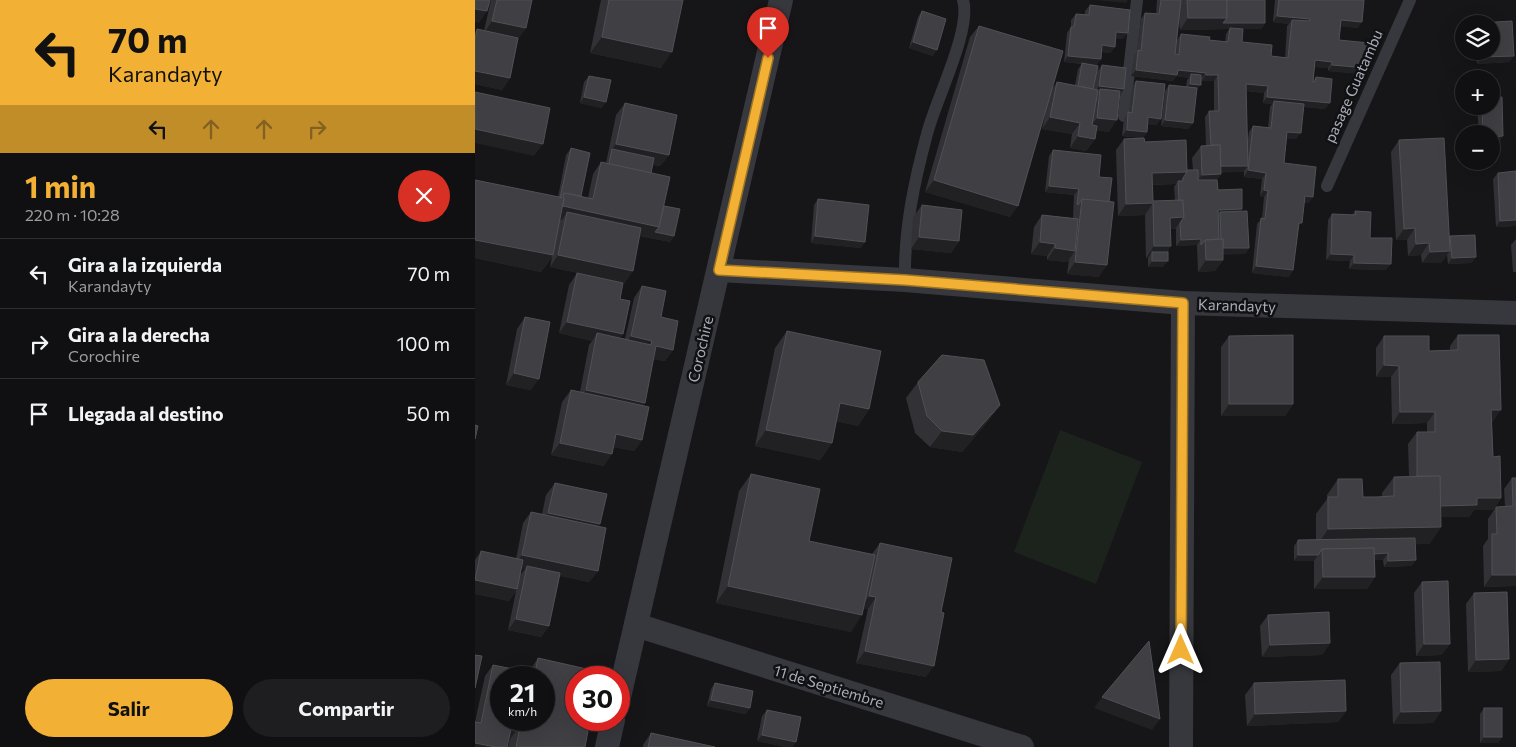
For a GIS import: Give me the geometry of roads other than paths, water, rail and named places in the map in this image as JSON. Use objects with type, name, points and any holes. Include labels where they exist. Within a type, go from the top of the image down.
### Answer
[{"type":"street","name":"Corochire","points":[[626,666],[781,0]]},
{"type":"street","name":"Karandayty","points":[[719,270],[905,280],[1183,303],[1516,313]]},
{"type":"street","points":[[1181,747],[1183,303]]},
{"type":"street","name":"11 de Septiembre","points":[[636,625],[1022,747]]},
{"type":"street","points":[[607,747],[611,731]]},
{"type":"lane","points":[[905,280],[908,217],[927,132],[963,30],[965,6],[963,0]]},
{"type":"lane","points":[[1125,116],[1137,0]]},
{"type":"lane","name":"pasage Guatambu","points":[[1327,186],[1409,0]]}]
